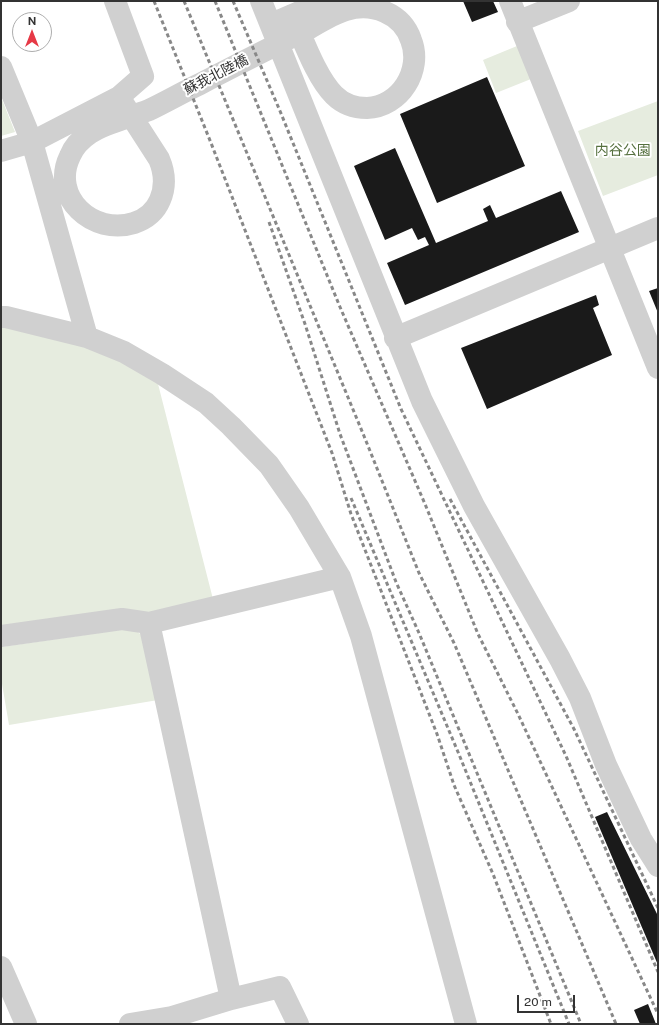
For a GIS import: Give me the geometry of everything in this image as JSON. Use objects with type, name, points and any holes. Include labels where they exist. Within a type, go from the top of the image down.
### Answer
[{"type":"street","points":[[1,151],[32,142],[119,97],[143,76],[115,1]]},
{"type":"street","points":[[261,1],[395,338],[422,401],[474,506],[560,659],[580,698],[606,765],[641,839],[658,866]]},
{"type":"street","points":[[270,25],[325,1]]},
{"type":"street","points":[[510,1],[658,368]]},
{"type":"street","points":[[518,22],[569,1]]},
{"type":"street","name":"蘇我北陸橋","points":[[119,97],[131,116],[135,122],[139,128],[159,159],[163,169],[164,187],[157,206],[143,220],[122,226],[111,226],[100,223],[87,216],[76,207],[67,192],[65,177],[66,167],[72,151],[83,138],[91,132],[128,117],[135,115],[142,112],[149,110],[218,74],[253,57],[287,39],[294,36],[301,32],[331,17],[347,10],[375,8],[388,12],[399,20],[412,40],[414,50],[412,70],[405,88],[398,96],[387,103],[372,108],[351,106],[342,102],[334,96],[322,79],[309,53],[304,40],[301,34],[298,28],[292,15]]},
{"type":"street","points":[[1,68],[32,142],[87,337]]},
{"type":"street","points":[[395,338],[658,228]]},
{"type":"street","points":[[1,317],[87,337],[124,352],[162,374],[206,403],[231,426],[269,465],[299,508],[340,577],[361,636],[466,1024]]},
{"type":"street","points":[[1,636],[122,619],[149,623],[340,577]]},
{"type":"street","points":[[149,623],[231,998]]},
{"type":"street","points":[[1,967],[26,1024]]},
{"type":"street","points":[[130,1024],[171,1020],[231,998],[280,987],[298,1024]]},
{"type":"green space","points":[[517,46],[531,79],[496,93],[483,60]]},
{"type":"green space","points":[[1,97],[15,132],[1,136]]},
{"type":"green space","name":"内谷公園","points":[[658,101],[658,175],[603,196],[578,131]]},
{"type":"green space","points":[[1,323],[77,337],[157,380],[214,603],[1,633]]},
{"type":"green space","points":[[133,628],[144,637],[158,700],[9,725],[1,678],[1,647]]},
{"type":"building","points":[[463,1],[493,1],[498,12],[472,22]]},
{"type":"building","points":[[487,77],[525,166],[437,203],[400,114]]},
{"type":"building","points":[[395,148],[436,243],[488,221],[483,209],[490,205],[496,218],[561,191],[579,232],[405,305],[387,263],[429,245],[425,237],[418,240],[412,228],[385,240],[354,166]]},
{"type":"building","points":[[658,288],[658,313],[649,291]]},
{"type":"building","points":[[596,295],[599,305],[593,308],[612,355],[487,409],[461,348]]},
{"type":"building","points":[[607,812],[658,916],[658,965],[595,817]]},
{"type":"building","points":[[648,1004],[656,1024],[640,1024],[634,1010]]},
{"type":"railway","points":[[154,1],[332,453],[351,514],[437,734],[454,785],[493,874],[551,1024]]},
{"type":"railway","points":[[184,1],[419,573],[454,643],[616,1024]]},
{"type":"railway","points":[[215,1],[340,307],[425,504],[478,634],[518,714],[658,1014]]},
{"type":"railway","points":[[233,1],[280,111],[401,409],[566,756],[658,972]]},
{"type":"railway","points":[[269,222],[305,324],[340,434],[396,582],[419,633],[581,1024]]},
{"type":"railway","points":[[351,498],[458,752],[569,1024]]},
{"type":"railway","points":[[450,499],[574,729],[658,908]]}]
